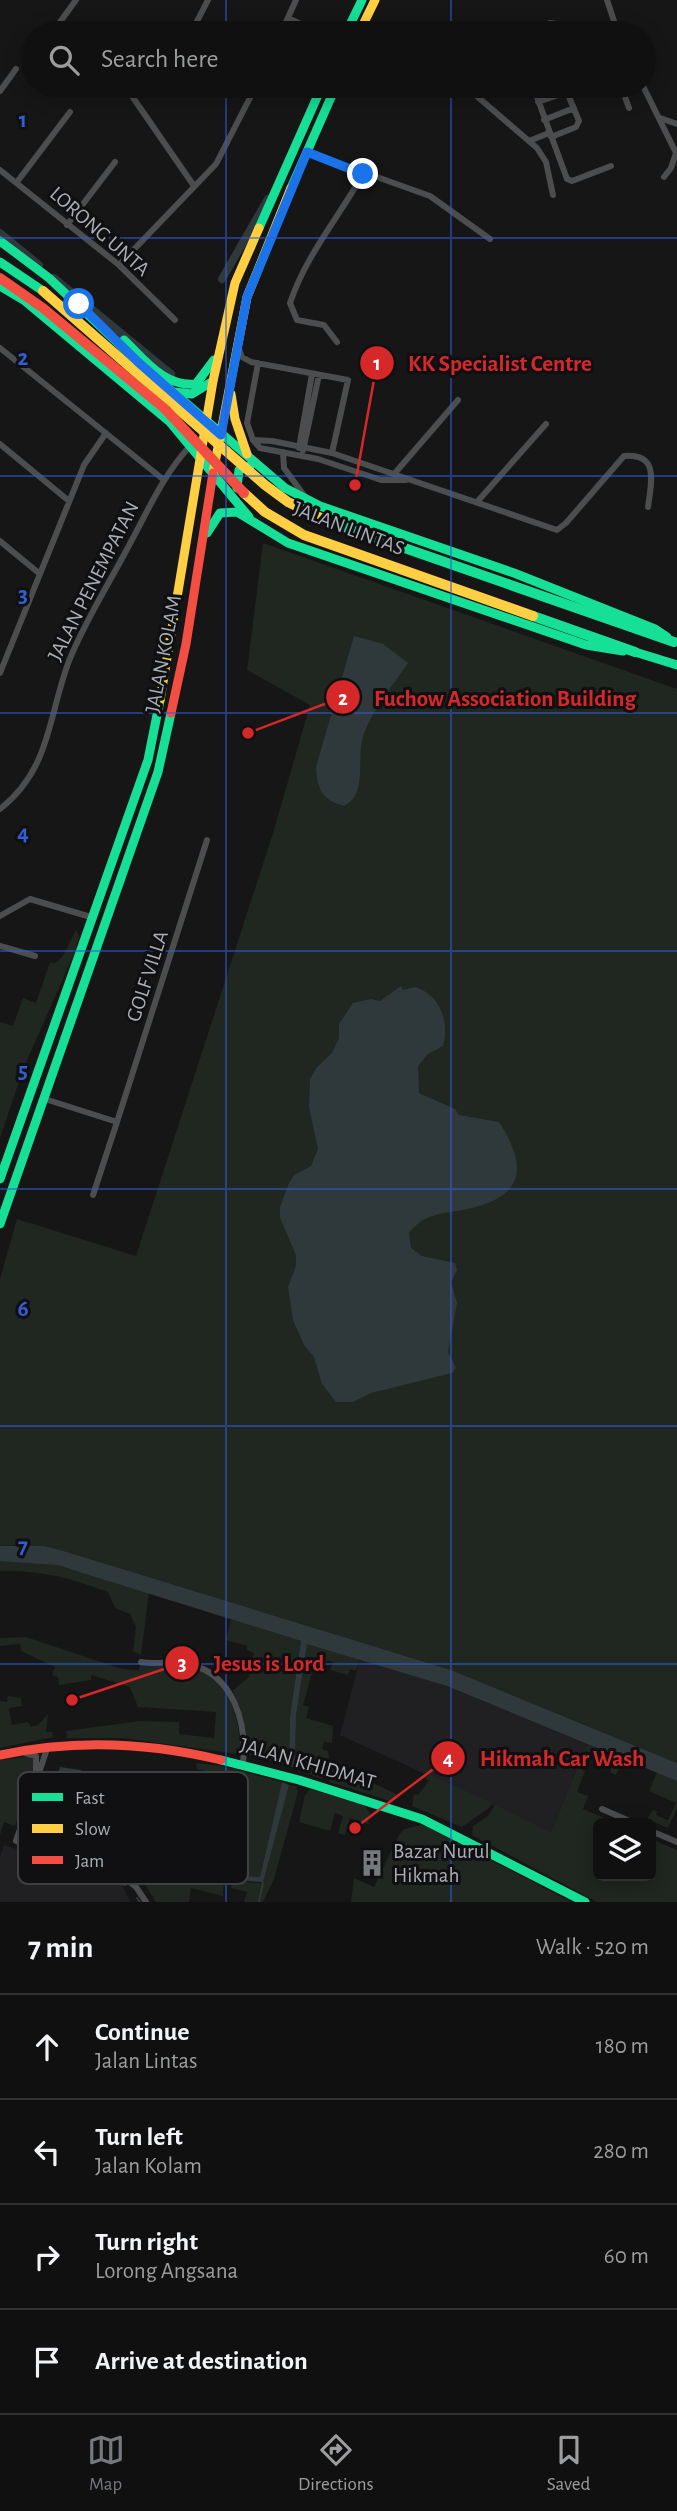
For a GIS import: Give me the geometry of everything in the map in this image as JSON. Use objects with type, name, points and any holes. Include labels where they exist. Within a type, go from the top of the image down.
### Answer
[{"type":"main road","points":[[353,21],[362,0]]},
{"type":"main road","points":[[356,21],[358,18],[365,21],[375,0]]},
{"type":"main road","name":"JALAN KOLAM","points":[[0,1179],[148,760],[172,642],[218,352],[244,257],[317,98]]},
{"type":"main road","name":"JALAN KOLAM","points":[[0,1224],[158,772],[186,644],[213,473],[253,279],[331,98]]},
{"type":"main road","points":[[0,241],[160,373],[180,385],[196,384],[202,379],[218,352]]},
{"type":"main road","name":"JALAN LINTAS","points":[[0,262],[43,291],[232,454],[260,482],[292,506],[328,522],[675,642]]},
{"type":"main road","name":"JALAN LINTAS","points":[[0,278],[34,301],[148,396],[181,425],[230,482],[256,507],[277,521],[304,535],[677,665]]},
{"type":"main road","points":[[0,286],[35,309],[170,422],[250,518]]},
{"type":"main road","points":[[79,304],[221,435],[274,478]]},
{"type":"main road","points":[[173,392],[191,394],[213,381]]},
{"type":"main road","points":[[230,385],[235,419],[248,456]]},
{"type":"main road","points":[[242,507],[236,478],[239,470],[249,466],[274,478]]},
{"type":"main road","name":"JALAN LINTAS","points":[[274,478],[320,506],[558,590],[655,629],[675,642]]},
{"type":"main road","points":[[189,527],[198,506],[204,503],[207,508]]},
{"type":"main road","points":[[201,552],[209,526],[220,513],[233,512],[250,518],[288,543],[586,645],[635,652]]},
{"type":"main road","points":[[46,1048],[57,1040],[64,1042]]},
{"type":"main road","name":"JALAN KHIDMAT","points":[[0,1755],[14,1750],[80,1743],[204,1755],[243,1763],[413,1815],[585,1902]]},
{"type":"street","points":[[61,21],[76,0]]},
{"type":"street","points":[[197,21],[208,0]]},
{"type":"street","points":[[287,21],[296,0]]},
{"type":"street","points":[[607,0],[614,21]]},
{"type":"street","points":[[288,18],[294,21]]},
{"type":"street","points":[[0,90],[16,69]]},
{"type":"street","points":[[133,98],[194,186]]},
{"type":"street","points":[[119,265],[224,152],[250,98]]},
{"type":"street","points":[[479,98],[537,148],[546,162],[553,195]]},
{"type":"street","points":[[537,98],[569,181],[611,166]]},
{"type":"street","points":[[538,102],[550,98]]},
{"type":"street","points":[[537,148],[551,138],[578,126],[579,121],[570,98]]},
{"type":"street","points":[[625,98],[629,108]]},
{"type":"street","points":[[649,98],[676,153],[671,168],[664,177]]},
{"type":"street","points":[[544,120],[574,108]]},
{"type":"street","points":[[17,182],[70,112]]},
{"type":"street","points":[[660,118],[677,124]]},
{"type":"street","points":[[529,141],[551,138]]},
{"type":"street","points":[[307,152],[430,196],[490,239]]},
{"type":"street","points":[[66,225],[116,162]]},
{"type":"street","name":"LORONG UNTA","points":[[0,170],[119,265],[175,320]]},
{"type":"street","points":[[337,342],[324,325],[297,320],[290,303],[312,253],[339,216],[363,174]]},
{"type":"street","points":[[238,343],[242,357],[258,363],[348,380],[332,453]]},
{"type":"street","points":[[0,348],[164,480]]},
{"type":"street","points":[[258,363],[247,423],[253,440],[260,448],[300,455],[391,481],[407,480]]},
{"type":"street","points":[[300,455],[316,375]]},
{"type":"street","points":[[391,481],[395,472],[458,400]]},
{"type":"street","points":[[477,502],[546,424]]},
{"type":"street","points":[[0,673],[83,465],[106,433]]},
{"type":"street","points":[[253,440],[332,453],[395,472],[407,480],[557,530],[624,456],[637,455],[648,462],[652,477],[648,507]]},
{"type":"street","points":[[0,444],[69,501]]},
{"type":"street","name":"JALAN PENEMPATAN","points":[[0,808],[18,793],[42,756],[68,663],[164,480],[190,446]]},
{"type":"street","points":[[283,452],[284,468],[306,498]]},
{"type":"street","points":[[0,541],[40,574]]},
{"type":"street","points":[[0,649],[7,655]]},
{"type":"street","name":"GOLF VILLA","points":[[93,1195],[207,839]]},
{"type":"street","points":[[0,916],[30,899],[94,918]]},
{"type":"street","points":[[0,946],[35,956]]},
{"type":"street","points":[[45,1099],[117,1122]]},
{"type":"street","points":[[141,1662],[160,1665],[188,1663],[227,1685],[240,1720],[244,1747],[243,1763]]},
{"type":"street","points":[[38,1772],[48,1746]]},
{"type":"street","points":[[14,1750],[20,1754],[34,1753],[36,1772]]},
{"type":"street","points":[[602,1809],[623,1818]]},
{"type":"street","points":[[656,1833],[677,1842]]},
{"type":"street","points":[[132,1884],[146,1902]]},
{"type":"shaded area","points":[[263,543],[677,689],[677,1763],[451,1670],[67,1552],[25,1545],[0,1546],[0,1279],[17,1219],[136,1256],[273,833],[310,705],[247,670]]},
{"type":"shaded area","points":[[354,636],[383,644],[408,663],[365,731],[356,794],[344,806],[330,800],[322,792],[316,767]]},
{"type":"shaded area","points":[[76,930],[79,936],[74,954],[24,1067],[0,1138],[0,1022],[13,1026],[23,998],[36,1003],[50,962],[55,963],[63,956]]},
{"type":"shaded area","points":[[401,986],[403,990],[415,987],[431,996],[444,1019],[443,1046],[428,1054],[418,1066],[419,1093],[455,1109],[459,1115],[499,1122],[514,1153],[516,1178],[511,1188],[501,1196],[468,1209],[428,1217],[409,1233],[411,1248],[422,1256],[455,1263],[457,1270],[451,1282],[457,1303],[448,1352],[456,1368],[452,1373],[371,1393],[353,1402],[336,1402],[322,1384],[314,1357],[304,1345],[293,1320],[288,1287],[296,1266],[296,1255],[280,1218],[280,1207],[294,1175],[311,1166],[318,1149],[309,1107],[310,1079],[317,1067],[332,1053],[339,1038],[339,1024],[353,1003],[371,999],[380,1001]]},
{"type":"shaded area","points":[[0,1546],[44,1546],[67,1552],[451,1670],[677,1763],[677,1781],[447,1686],[307,1644],[296,1716],[295,1768],[289,1766],[290,1716],[301,1641],[57,1565],[0,1561]]},
{"type":"shaded area","points":[[21,1560],[57,1565],[149,1593],[141,1655],[133,1651],[136,1627],[130,1614],[115,1608],[108,1592],[55,1576],[0,1571],[0,1561]]},
{"type":"shaded area","points":[[231,1619],[301,1641],[290,1716],[289,1766],[247,1754],[243,1720],[233,1690],[248,1678],[254,1653],[247,1650],[247,1646],[226,1640]]},
{"type":"shaded area","points":[[26,1637],[122,1669],[139,1670],[140,1665],[178,1665],[203,1673],[215,1680],[230,1700],[238,1724],[242,1752],[238,1754],[122,1738],[67,1738],[66,1731],[140,1721],[179,1722],[179,1734],[214,1738],[216,1712],[138,1707],[130,1687],[91,1675],[91,1680],[59,1685],[58,1677],[52,1675],[55,1667],[21,1651],[20,1644],[0,1646],[0,1638]]},
{"type":"shaded area","points":[[307,1643],[360,1659],[356,1671],[350,1669],[348,1675],[330,1670],[333,1662],[327,1660],[324,1668],[314,1666],[303,1705],[309,1707],[306,1718],[333,1726],[332,1743],[324,1742],[322,1749],[328,1751],[329,1759],[322,1779],[295,1769],[296,1716]]},
{"type":"shaded area","points":[[360,1659],[447,1686],[587,1744],[551,1832],[340,1735]]},
{"type":"shaded area","points":[[8,1696],[21,1698],[22,1706],[9,1708],[12,1725],[28,1722],[31,1727],[38,1725],[48,1714],[46,1732],[52,1732],[53,1737],[0,1748],[0,1701],[7,1702]]},
{"type":"shaded area","points":[[587,1744],[623,1759],[616,1775],[611,1773],[610,1763],[586,1751],[579,1768],[585,1771],[577,1792],[588,1796],[583,1809],[605,1818],[593,1818],[593,1881],[656,1881],[656,1841],[677,1850],[677,1902],[597,1902],[472,1835],[473,1826],[488,1816],[495,1805],[551,1832]]},
{"type":"shaded area","points":[[34,1756],[33,1772],[18,1772],[18,1817],[15,1826],[4,1822],[0,1835],[0,1760]]},
{"type":"shaded area","points":[[196,1763],[244,1772],[209,1772],[197,1769]]},
{"type":"shaded area","points":[[338,1766],[398,1797],[390,1801],[329,1782],[331,1769]]},
{"type":"shaded area","points":[[60,1767],[81,1770],[81,1772],[59,1772]]},
{"type":"shaded area","points":[[657,1772],[677,1781],[677,1808],[668,1828],[656,1823],[656,1818],[648,1818],[653,1810],[657,1811],[656,1815],[668,1820],[676,1803],[649,1791]]},
{"type":"shaded area","points":[[248,1773],[282,1782],[260,1877],[248,1876]]},
{"type":"shaded area","points":[[427,1773],[492,1803],[490,1807],[462,1827],[412,1806],[414,1794],[418,1795],[429,1781],[424,1777]]},
{"type":"shaded area","points":[[282,1782],[289,1785],[263,1882],[248,1881],[248,1876],[260,1877]]},
{"type":"shaded area","points":[[289,1785],[296,1786],[298,1792],[274,1879],[263,1902],[244,1902],[247,1892],[231,1888],[232,1884],[260,1883]]},
{"type":"shaded area","points":[[310,1789],[365,1806],[370,1813],[368,1824],[350,1818],[345,1835],[338,1833],[343,1816],[335,1813],[330,1831],[299,1822],[305,1795]]},
{"type":"shaded area","points":[[422,1825],[571,1902],[351,1902],[354,1878],[374,1887],[399,1835],[404,1829]]},
{"type":"shaded area","points":[[4,1845],[18,1850],[18,1884],[119,1884],[130,1902],[0,1902],[0,1857]]},
{"type":"shaded area","points":[[145,1884],[224,1884],[223,1896],[191,1888],[189,1902],[156,1902]]},
{"type":"waterway","points":[[222,279],[268,199]]},
{"type":"waterway","points":[[0,233],[39,265]]},
{"type":"waterway","points":[[54,278],[171,374]]},
{"type":"waterway","points":[[259,1902],[263,1883]]},
{"type":"waterway","points":[[137,1898],[140,1902]]},
{"type":"traffic: fast","points":[[352,21],[362,0]]},
{"type":"traffic: fast","points":[[259,228],[317,98]]},
{"type":"traffic: fast","points":[[291,188],[331,98]]},
{"type":"traffic: fast","points":[[0,241],[49,278],[138,362],[285,488],[320,506],[514,573],[655,629],[667,637]]},
{"type":"traffic: fast","points":[[0,262],[43,291]]},
{"type":"traffic: fast","points":[[0,286],[25,301],[170,422],[249,517]]},
{"type":"traffic: fast","points":[[124,340],[156,371],[185,384],[196,384],[214,360]]},
{"type":"traffic: fast","points":[[174,392],[192,394],[213,381]]},
{"type":"traffic: fast","points":[[237,488],[239,470],[250,466]]},
{"type":"traffic: fast","points":[[207,533],[220,513],[237,512],[288,543],[586,645],[623,651]]},
{"type":"traffic: fast","points":[[327,521],[674,642]]},
{"type":"traffic: fast","points":[[533,616],[635,652]]},
{"type":"traffic: fast","points":[[635,652],[677,665]]},
{"type":"traffic: fast","points":[[0,1179],[148,760],[160,700]]},
{"type":"traffic: fast","points":[[0,1224],[158,772],[171,713]]},
{"type":"traffic: fast","points":[[221,1760],[299,1780],[422,1819],[585,1902]]},
{"type":"traffic: slow","points":[[365,21],[375,0]]},
{"type":"traffic: slow","points":[[213,473],[247,297],[291,188]]},
{"type":"traffic: slow","points":[[160,700],[213,381],[235,283],[259,228]]},
{"type":"traffic: slow","points":[[43,291],[265,485],[288,502],[327,521]]},
{"type":"traffic: slow","points":[[231,394],[235,419],[247,454]]},
{"type":"traffic: slow","points":[[244,493],[265,512],[304,535],[533,616]]},
{"type":"traffic: jam","points":[[0,278],[43,308],[165,409],[244,493]]},
{"type":"traffic: jam","points":[[171,713],[186,644],[213,473]]},
{"type":"traffic: jam","points":[[0,1755],[55,1746],[110,1745],[166,1749],[221,1760]]},
{"type":"place","name":"KK Specialist Centre","points":[[355,485]]},
{"type":"place","name":"Fuchow Association Building","points":[[248,733]]},
{"type":"place","name":"Jesus is Lord","points":[[72,1700]]},
{"type":"place","name":"Hikmah Car Wash","points":[[355,1828]]},
{"type":"place","name":"Bazar Nurul Hikmah","points":[[372,1863]]},
{"type":"route","points":[[79,304],[138,362],[221,435],[247,297],[264,249],[307,152],[363,174]]}]
